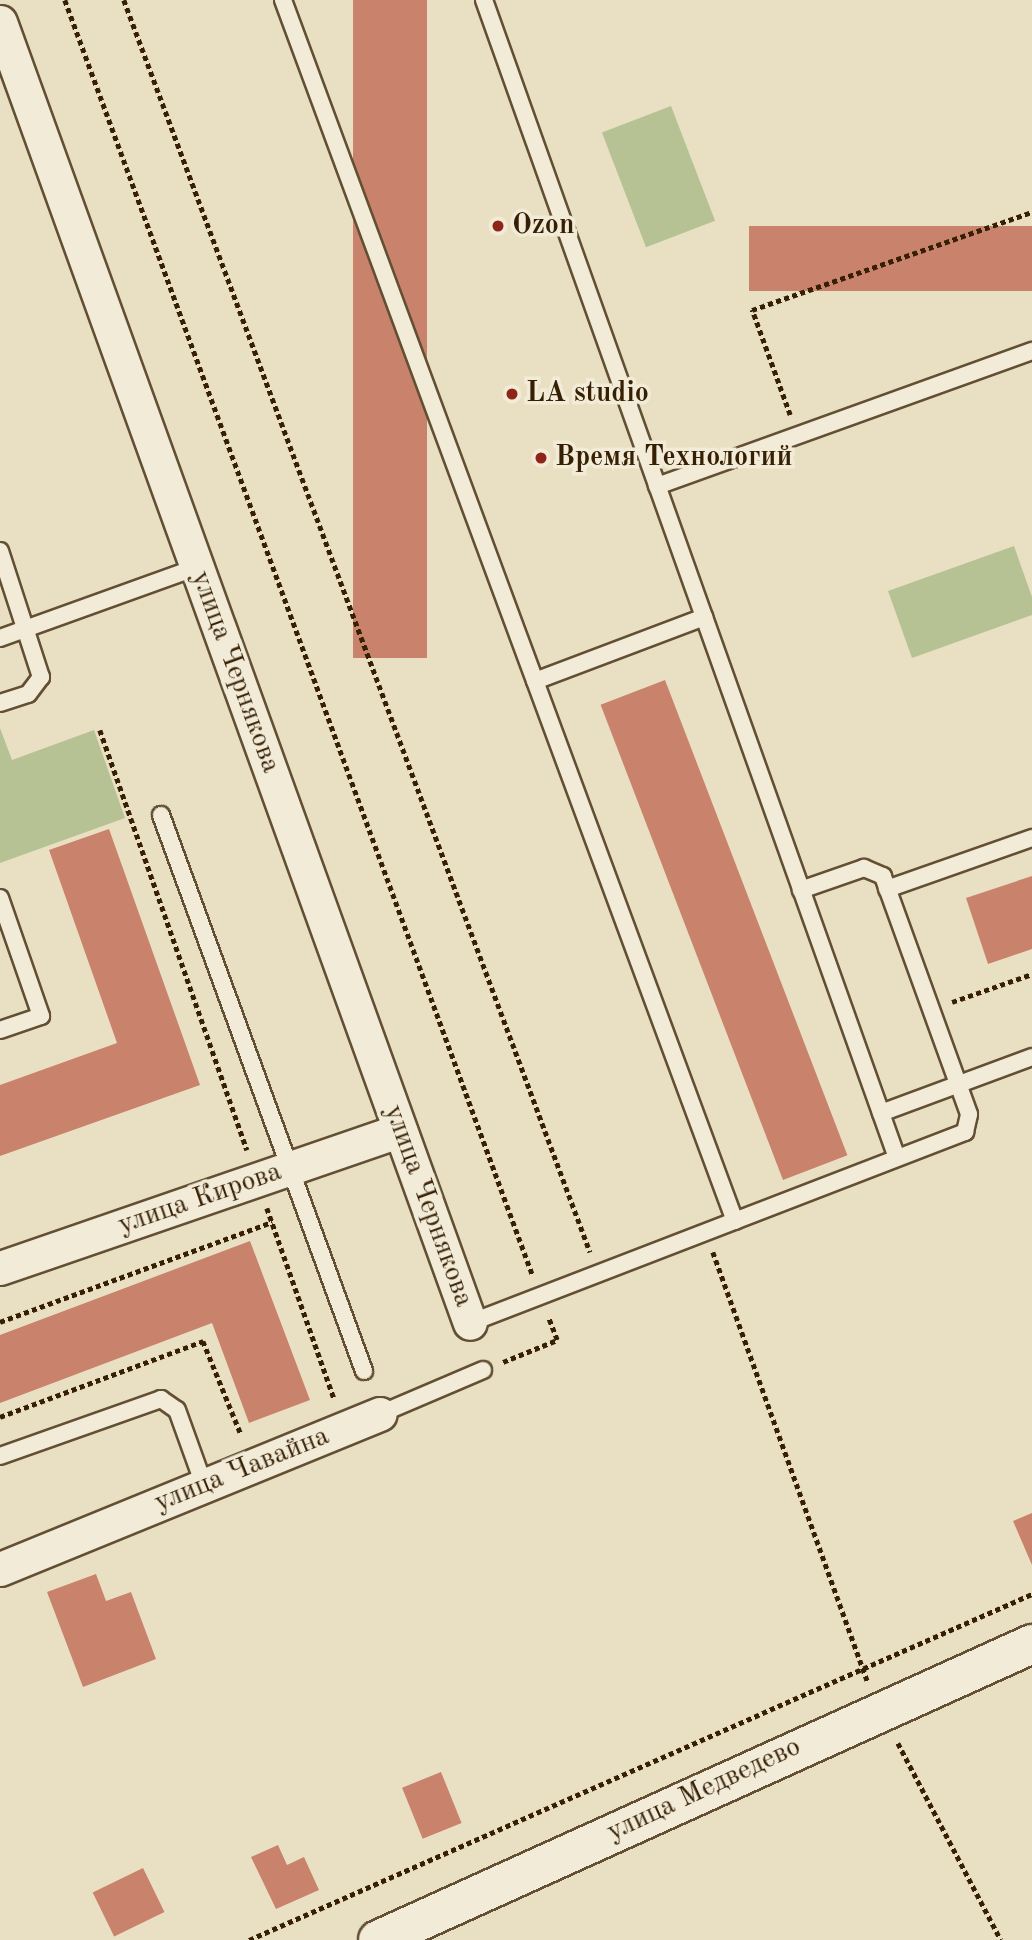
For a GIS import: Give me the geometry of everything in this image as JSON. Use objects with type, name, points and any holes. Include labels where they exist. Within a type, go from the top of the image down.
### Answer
[{"type":"street","name":"улица Чернякова","points":[[0,22],[470,1323]]},
{"type":"street","name":"улица Кирова","points":[[0,1268],[400,1130]]},
{"type":"street","name":"улица Чавайна","points":[[0,1569],[380,1414]]},
{"type":"street","name":"улица Медведево","points":[[379,1940],[881,1708],[1032,1644]]},
{"type":"lane","points":[[283,0],[735,1221]]},
{"type":"lane","points":[[484,0],[897,1158]]},
{"type":"lane","points":[[657,486],[1032,351]]},
{"type":"lane","points":[[0,551],[41,670],[40,684],[0,703]]},
{"type":"lane","points":[[0,638],[197,567]]},
{"type":"lane","points":[[535,681],[704,617]]},
{"type":"lane","points":[[162,815],[272,1174],[364,1371]]},
{"type":"lane","points":[[887,889],[1032,838]]},
{"type":"lane","points":[[470,1323],[965,1132],[969,1114],[887,889],[871,867],[801,890]]},
{"type":"lane","points":[[0,898],[41,1016],[0,1030]]},
{"type":"lane","points":[[881,1113],[1032,1057]]},
{"type":"lane","name":"улица Чавайна","points":[[380,1414],[483,1370]]},
{"type":"lane","points":[[0,1455],[161,1399],[177,1410],[204,1485]]},
{"type":"path","points":[[65,0],[557,1340],[483,1370]]},
{"type":"path","points":[[124,0],[598,1274]]},
{"type":"path","points":[[797,436],[752,310],[1032,212]]},
{"type":"path","points":[[100,730],[272,1174],[272,1222],[344,1429]]},
{"type":"path","points":[[931,1009],[1032,974]]},
{"type":"path","points":[[0,1322],[272,1222]]},
{"type":"path","points":[[706,1232],[861,1667],[1000,1940]]},
{"type":"path","points":[[249,1940],[861,1667],[1032,1594]]},
{"type":"green space","points":[[671,106],[715,221],[646,247],[602,133]]},
{"type":"green space","points":[[1014,546],[1032,597],[1032,615],[912,658],[888,591]]},
{"type":"green space","points":[[0,728],[12,760],[94,730],[125,818],[0,863]]},
{"type":"building","points":[[353,0],[427,0],[427,658],[353,658]]},
{"type":"building","points":[[749,226],[1032,226],[1032,291],[749,291]]},
{"type":"building","points":[[665,680],[847,1155],[783,1180],[601,705]]},
{"type":"building","points":[[109,829],[200,1085],[0,1156],[0,1085],[117,1043],[49,850]]},
{"type":"building","points":[[1032,876],[1032,949],[988,964],[966,898]]},
{"type":"building","points":[[250,1241],[310,1400],[249,1423],[212,1323],[0,1403],[0,1335]]},
{"type":"building","points":[[1032,1513],[1032,1565],[1013,1521]]},
{"type":"building","points":[[96,1574],[106,1601],[131,1592],[156,1659],[83,1687],[47,1592]]},
{"type":"building","points":[[441,1772],[462,1823],[423,1839],[402,1788]]},
{"type":"building","points":[[278,1845],[287,1865],[304,1857],[319,1890],[276,1909],[251,1857]]},
{"type":"building","points":[[143,1868],[164,1912],[114,1937],[93,1893]]},
{"type":"place","name":"Ozon","points":[[498,226]]},
{"type":"place","name":"LА studio","points":[[512,394]]},
{"type":"place","name":"Время Технологий","points":[[541,458]]}]
